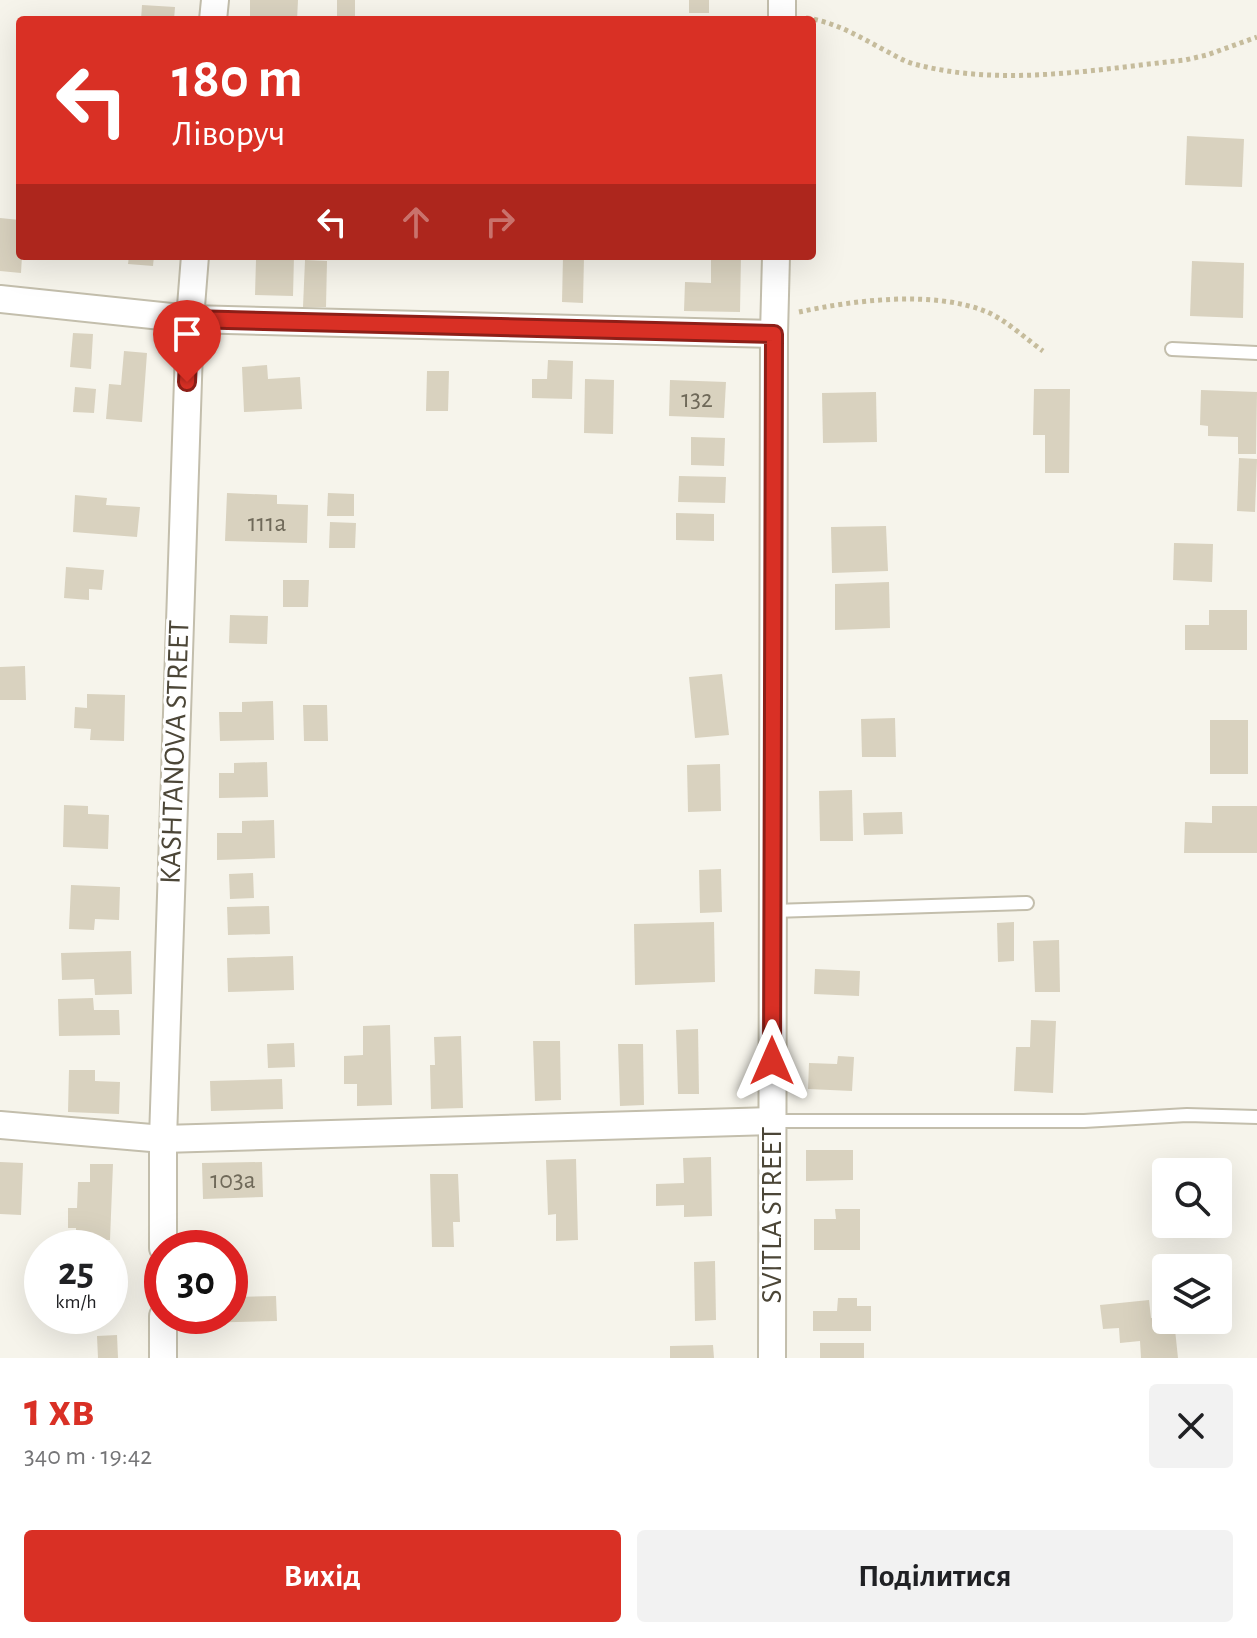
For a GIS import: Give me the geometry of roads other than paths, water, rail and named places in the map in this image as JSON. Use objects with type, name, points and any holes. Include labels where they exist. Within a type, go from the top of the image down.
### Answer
[{"type":"street","name":"KASHTANOVA STREET","points":[[163,1230],[163,1139],[190,319],[195,260]]},
{"type":"street","name":"SVITLA STREET","points":[[772,1358],[776,260]]},
{"type":"street","points":[[0,299],[190,319],[774,326]]},
{"type":"street","points":[[0,1125],[163,1139],[772,1121]]},
{"type":"street","points":[[163,1334],[163,1358]]},
{"type":"lane","points":[[1172,349],[1257,353]]},
{"type":"lane","points":[[773,911],[1027,903]]},
{"type":"lane","points":[[772,1121],[1084,1121],[1187,1115],[1257,1117]]}]
